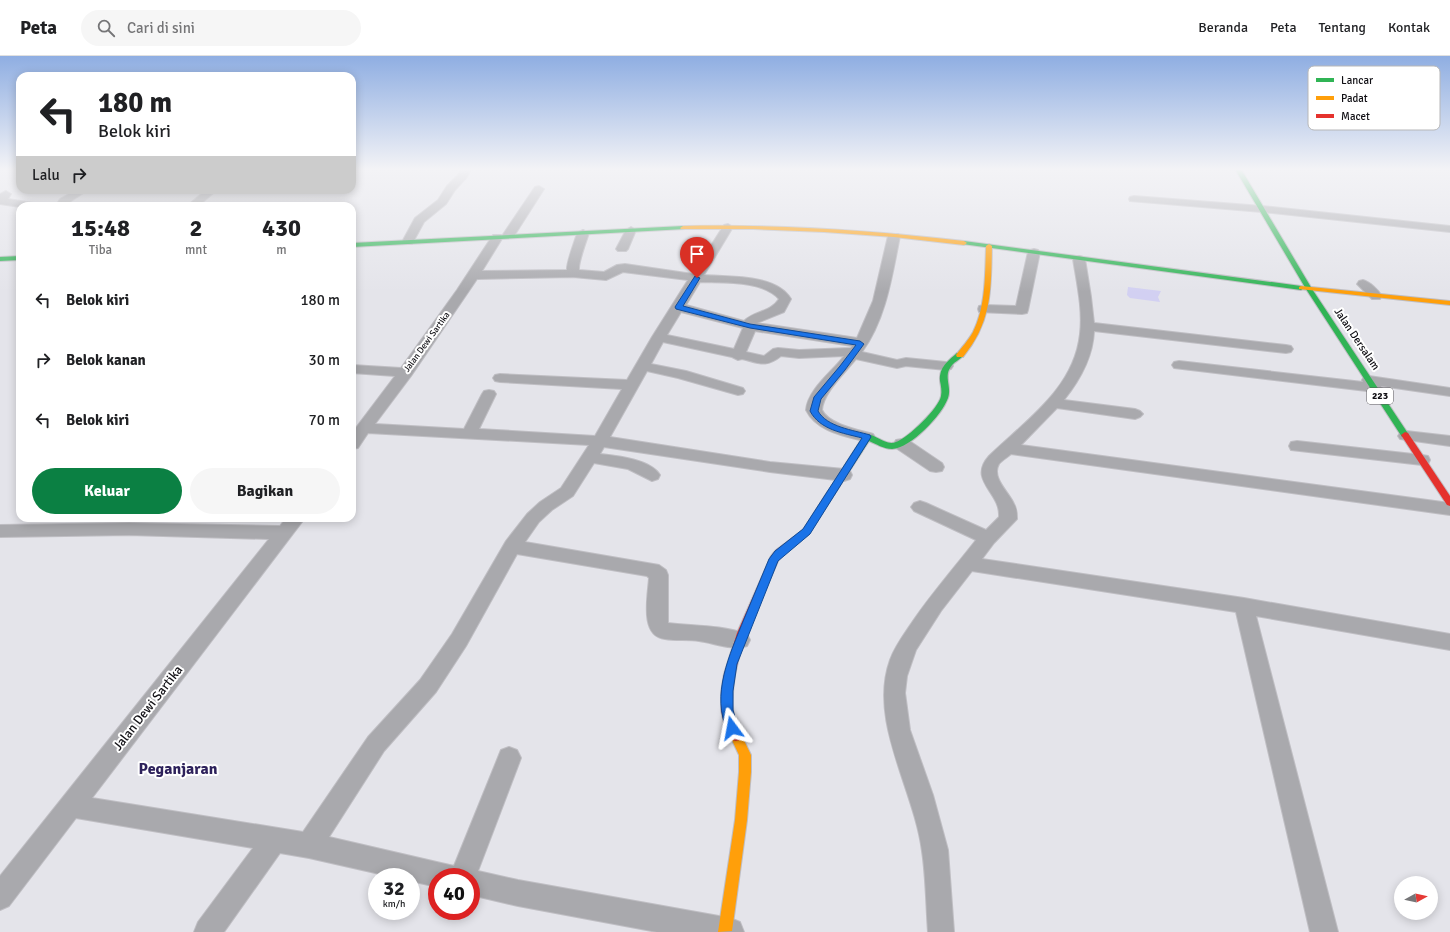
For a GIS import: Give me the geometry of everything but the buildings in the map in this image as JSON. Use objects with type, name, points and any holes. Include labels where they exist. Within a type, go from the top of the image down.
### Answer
[{"type":"main road","name":"223","points":[[1262,210],[1309,289]]},
{"type":"main road","points":[[356,244],[630,230],[728,227],[808,228],[989,246],[1309,289],[1450,303]]},
{"type":"main road","points":[[727,932],[746,772],[745,755],[732,728],[727,710],[732,664],[740,640],[774,559],[779,553],[806,532],[867,437],[892,446],[902,444],[912,436],[944,399],[946,393],[943,372],[946,366],[961,354],[975,335],[984,309],[986,300],[989,246]]},
{"type":"main road","points":[[0,259],[16,258]]},
{"type":"main road","name":"Jalan Dersalam","points":[[1309,289],[1450,503]]},
{"type":"street","points":[[408,242],[419,220],[432,210]]},
{"type":"street","name":"Jalan Dewi Sartika","points":[[356,439],[406,373],[474,275],[523,210]]},
{"type":"street","points":[[1235,210],[1343,223]]},
{"type":"street","points":[[1264,213],[1450,229]]},
{"type":"street","points":[[310,845],[376,744],[428,686],[458,640],[512,546],[533,518],[546,506],[567,492],[600,441],[659,337],[728,227]]},
{"type":"street","points":[[622,249],[630,230]]},
{"type":"street","points":[[573,274],[572,265],[577,255],[583,233]]},
{"type":"street","points":[[867,437],[829,425],[818,417],[814,411],[817,398],[843,368],[855,350],[875,313],[886,278],[894,236]]},
{"type":"street","points":[[984,309],[1022,310],[1034,252]]},
{"type":"street","points":[[941,932],[935,850],[921,795],[899,730],[894,693],[896,676],[901,659],[908,645],[934,606],[988,538],[1008,519],[1009,508],[1007,503],[995,488],[989,472],[991,464],[996,457],[1008,448],[1064,393],[1076,372],[1084,351],[1087,326],[1079,259]]},
{"type":"street","points":[[474,275],[573,274],[606,276],[620,268],[625,268],[697,278],[764,284],[784,295],[784,299],[779,309],[750,322],[750,326],[738,356]]},
{"type":"street","points":[[1362,284],[1376,296]]},
{"type":"street","points":[[679,307],[750,326],[855,350],[878,361],[897,364],[906,362],[946,366]]},
{"type":"street","points":[[1087,326],[1286,349]]},
{"type":"street","points":[[659,337],[738,356],[765,360],[778,352],[799,354],[855,350]]},
{"type":"street","points":[[1179,365],[1450,392]]},
{"type":"street","points":[[642,366],[681,374],[738,391]]},
{"type":"street","points":[[356,369],[406,373]]},
{"type":"street","points":[[500,378],[632,385]]},
{"type":"street","points":[[469,434],[489,394]]},
{"type":"street","points":[[1054,403],[1135,414]]},
{"type":"street","points":[[364,428],[600,441],[770,467],[844,475]]},
{"type":"street","points":[[1406,436],[1450,441]]},
{"type":"street","points":[[902,444],[936,467]]},
{"type":"street","points":[[1297,446],[1422,460]]},
{"type":"street","points":[[1008,448],[1450,509]]},
{"type":"street","points":[[589,458],[632,464],[652,475]]},
{"type":"street","points":[[920,508],[988,538]]},
{"type":"street","points":[[0,532],[290,525]]},
{"type":"street","name":"Jalan Dewi Sartika","points":[[0,897],[290,525]]},
{"type":"street","points":[[512,546],[652,570],[659,575],[657,621],[660,628],[664,631],[696,632],[740,640]]},
{"type":"street","points":[[968,564],[1244,606],[1450,642]]},
{"type":"street","points":[[1244,606],[1324,932]]},
{"type":"street","points":[[466,868],[509,758]]},
{"type":"street","points":[[72,806],[310,845],[428,872]]},
{"type":"street","points":[[208,932],[275,839]]},
{"type":"street","points":[[480,884],[518,893],[727,932]]},
{"type":"shaded area","points":[[1128,287],[1161,291],[1158,297],[1160,302],[1130,298],[1127,295]]},
{"type":"traffic: fast","points":[[1262,210],[1309,289],[1405,435]]},
{"type":"traffic: fast","points":[[356,245],[683,228]]},
{"type":"traffic: fast","points":[[964,243],[1301,288]]},
{"type":"traffic: fast","points":[[0,259],[16,258]]},
{"type":"traffic: fast","points":[[831,493],[867,437],[890,446],[899,445],[914,435],[922,427],[944,399],[944,371],[948,365],[960,355]]},
{"type":"traffic: slow","points":[[683,228],[789,228],[859,232],[964,243]]},
{"type":"traffic: slow","points":[[960,355],[970,344],[982,318],[987,290],[989,246]]},
{"type":"traffic: slow","points":[[1301,288],[1450,303]]},
{"type":"traffic: slow","points":[[725,931],[741,820],[745,772],[745,755],[736,736]]},
{"type":"traffic: jam","points":[[1405,435],[1450,503]]},
{"type":"traffic: jam","points":[[736,736],[730,723],[727,710],[727,693],[730,674],[742,633],[774,559],[779,553],[806,532],[831,493]]},
{"type":"district","name":"Peganjaran","points":[[178,769]]},
{"type":"route","points":[[697,278],[679,307],[750,326],[860,344],[843,368],[817,398],[815,401],[814,411],[815,414],[824,422],[834,427],[867,437],[806,532],[798,540],[779,553],[770,567],[766,580],[740,640],[732,664],[727,710],[732,728]]}]
